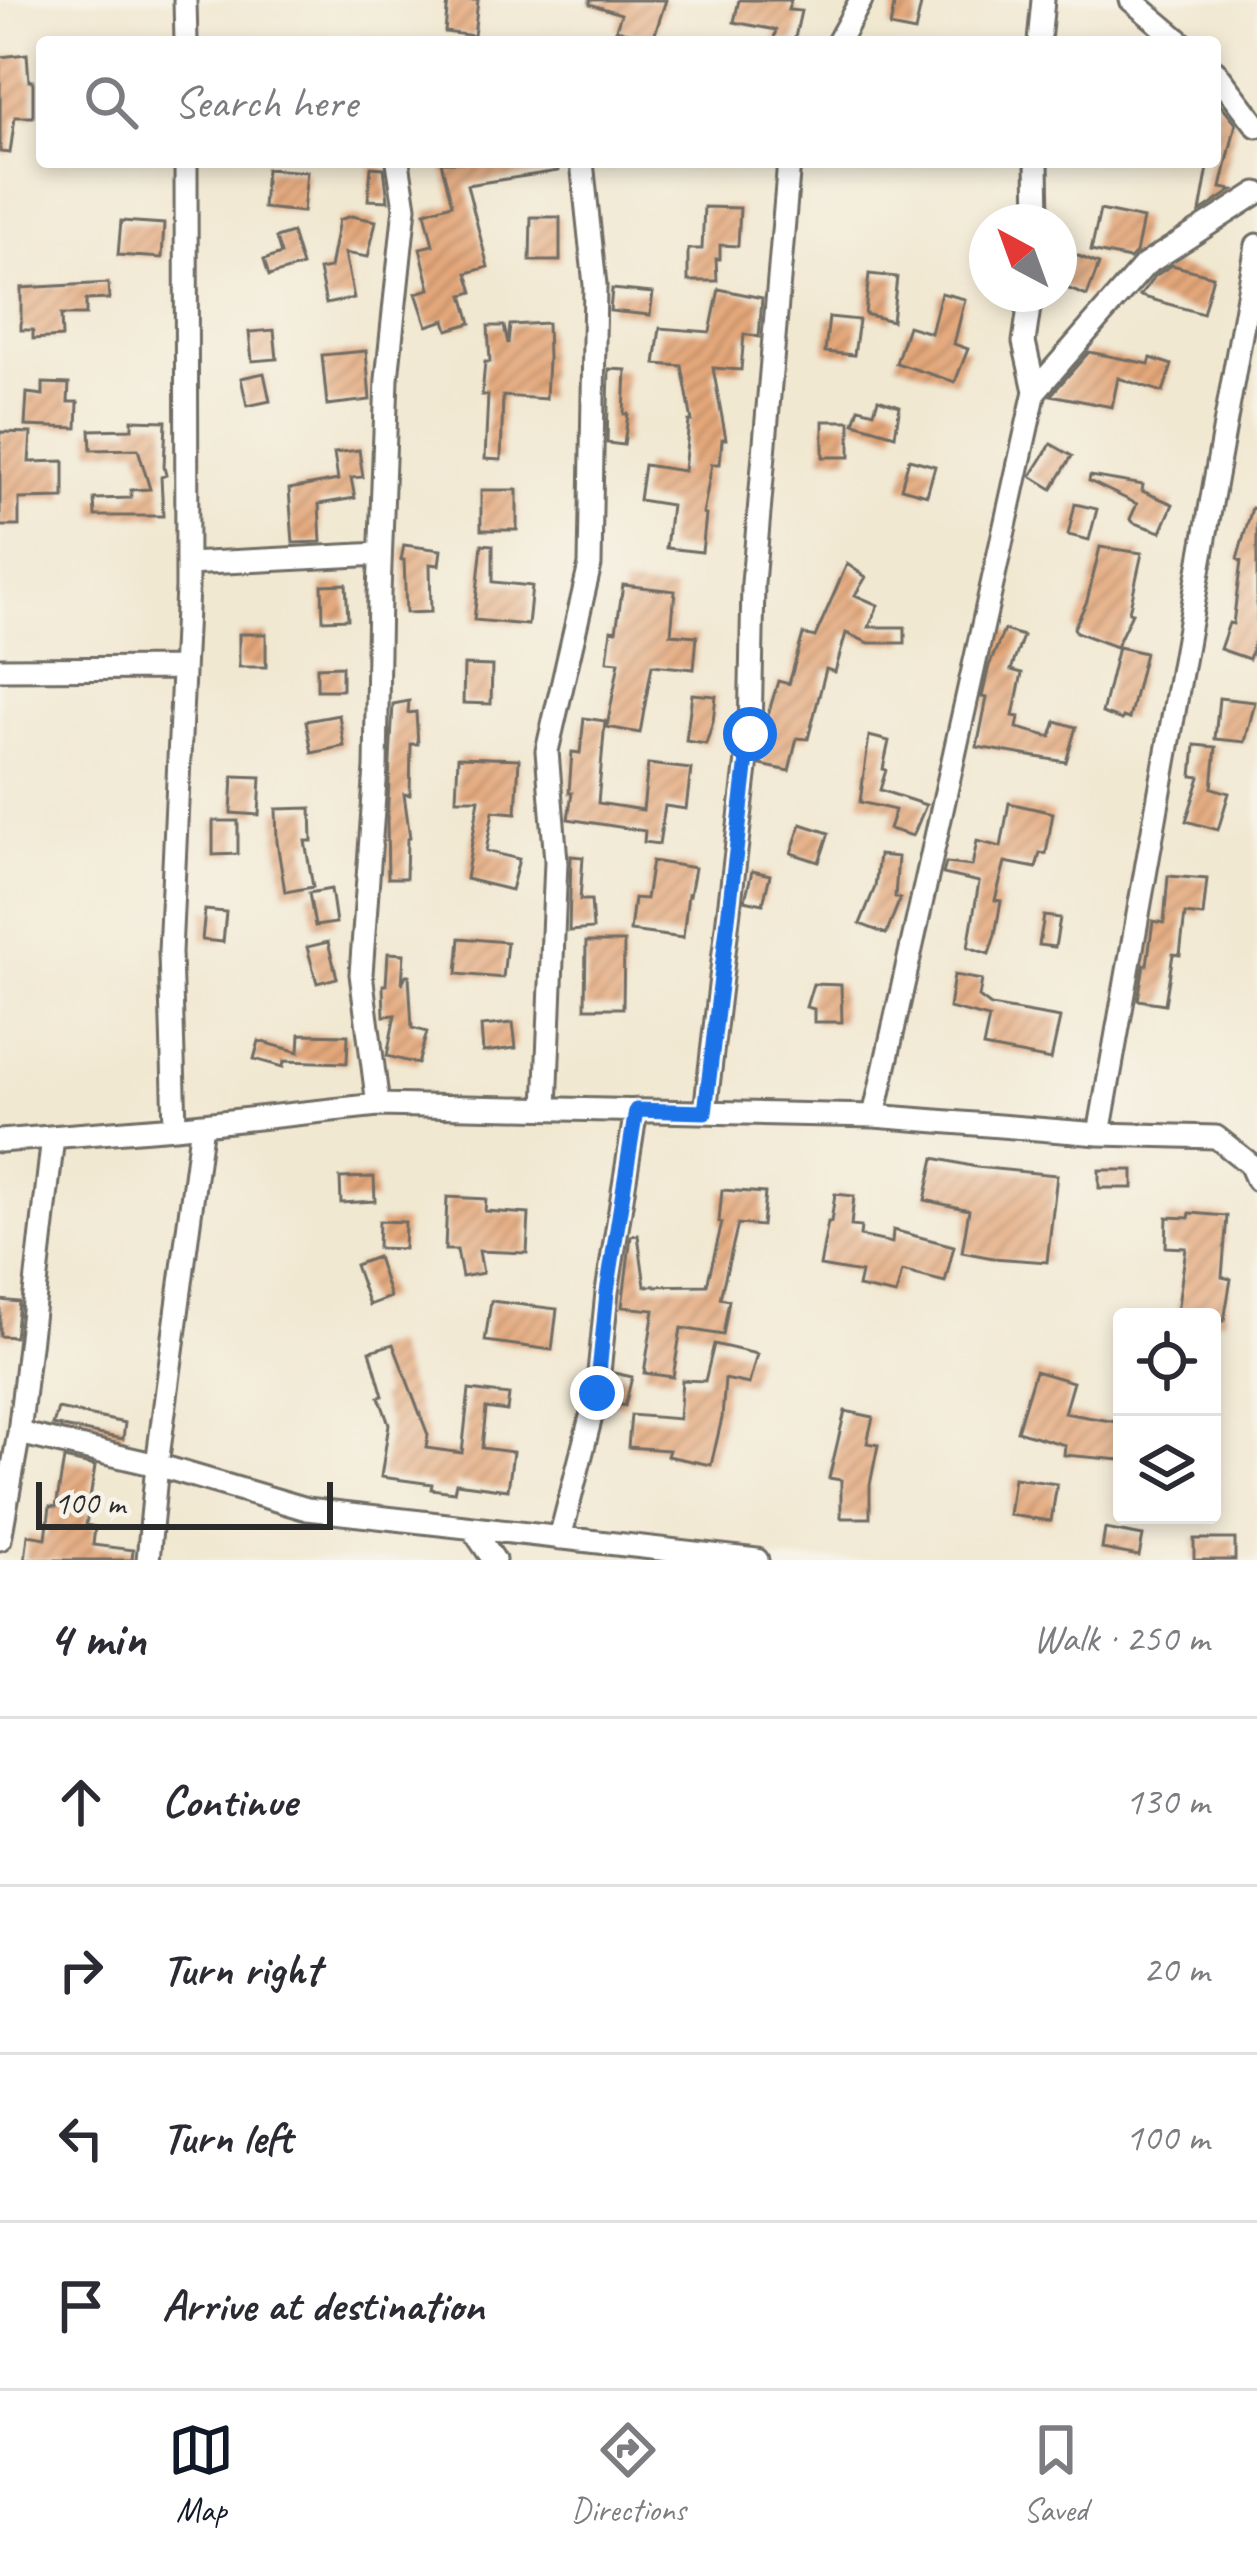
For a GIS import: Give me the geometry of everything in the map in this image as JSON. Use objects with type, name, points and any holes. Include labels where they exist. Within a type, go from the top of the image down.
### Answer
[{"type":"street","points":[[185,0],[186,36]]},
{"type":"street","points":[[841,36],[861,0]]},
{"type":"street","points":[[1039,36],[1042,0]]},
{"type":"street","points":[[1131,0],[1174,36]]},
{"type":"street","points":[[1221,79],[1257,126]]},
{"type":"street","points":[[176,1127],[170,952],[187,564],[186,168]]},
{"type":"street","points":[[378,1105],[361,974],[376,768],[388,379],[405,207],[399,168]]},
{"type":"street","points":[[546,1108],[556,861],[547,751],[590,565],[596,285],[583,168]]},
{"type":"street","points":[[705,1112],[750,734],[753,583],[788,168]]},
{"type":"street","points":[[1037,168],[1038,204]]},
{"type":"street","points":[[1035,391],[1145,265],[1257,193]]},
{"type":"street","points":[[1099,1134],[1257,244]]},
{"type":"street","points":[[874,1116],[1035,391],[1024,342],[1028,312]]},
{"type":"street","points":[[187,564],[380,554]]},
{"type":"street","points":[[0,669],[183,668]]},
{"type":"street","points":[[0,1141],[378,1105],[874,1116],[1216,1138],[1250,1164],[1257,1180]]},
{"type":"street","points":[[560,1538],[597,1393],[607,1292],[636,1110]]},
{"type":"street","points":[[148,1560],[202,1124]]},
{"type":"street","points":[[0,1539],[19,1433],[52,1137]]},
{"type":"street","points":[[19,1433],[157,1465],[307,1509],[757,1560]]},
{"type":"street","points":[[472,1528],[494,1560]]},
{"type":"building","points":[[448,0],[478,0],[474,36],[445,32]]},
{"type":"building","points":[[590,0],[666,0],[654,36],[616,29],[621,14],[590,4]]},
{"type":"building","points":[[739,0],[791,0],[788,10],[801,11],[795,36],[774,36],[776,30],[734,22]]},
{"type":"building","points":[[895,0],[922,0],[915,32],[890,27]]},
{"type":"building","points":[[27,54],[33,117],[15,117],[10,153],[0,152],[0,57]]},
{"type":"building","points":[[1221,104],[1236,123],[1221,188],[1233,190],[1200,212],[1208,168],[1221,168]]},
{"type":"building","points":[[371,168],[384,168],[388,201],[368,200]]},
{"type":"building","points":[[443,168],[558,168],[467,185],[488,267],[467,273],[473,292],[463,295],[471,323],[448,330],[445,320],[427,326],[416,293],[430,289],[420,248],[433,245],[425,212],[452,204]]},
{"type":"building","points":[[266,169],[307,172],[303,212],[263,208]]},
{"type":"building","points":[[704,207],[740,208],[738,246],[720,245],[717,281],[688,281],[688,249],[702,249]]},
{"type":"building","points":[[1100,210],[1143,219],[1136,253],[1130,259],[1091,251]]},
{"type":"building","points":[[351,216],[376,221],[368,257],[345,253],[354,298],[326,304],[319,270],[330,268],[339,220]]},
{"type":"building","points":[[531,217],[560,217],[560,261],[530,261]]},
{"type":"building","points":[[121,221],[164,224],[162,258],[118,255]]},
{"type":"building","points":[[292,233],[302,266],[269,276],[264,260],[281,254],[276,238]]},
{"type":"building","points":[[1077,256],[1099,264],[1087,296],[1077,292]]},
{"type":"building","points":[[1172,265],[1213,276],[1203,314],[1140,296],[1155,276]]},
{"type":"building","points":[[869,274],[897,277],[892,321],[865,314]]},
{"type":"building","points":[[108,283],[109,299],[86,300],[86,315],[61,315],[62,337],[33,339],[33,330],[21,330],[21,288]]},
{"type":"building","points":[[612,289],[653,293],[650,315],[610,311]]},
{"type":"building","points":[[719,289],[762,298],[759,337],[744,334],[741,370],[713,368],[726,439],[722,439],[720,464],[712,464],[702,552],[666,548],[671,505],[639,500],[644,465],[684,471],[692,421],[682,366],[655,364],[660,328],[710,332]]},
{"type":"building","points":[[941,293],[965,299],[954,344],[968,349],[955,382],[896,363],[908,326],[931,333]]},
{"type":"building","points":[[829,317],[859,320],[854,355],[825,352]]},
{"type":"building","points":[[547,323],[546,399],[503,396],[501,460],[485,459],[488,395],[482,395],[485,362],[490,362],[488,326],[504,326],[508,344],[510,325]]},
{"type":"building","points":[[274,330],[277,359],[252,361],[249,332]]},
{"type":"building","points":[[366,351],[370,400],[327,405],[322,355]]},
{"type":"building","points":[[1089,352],[1149,364],[1151,358],[1172,365],[1163,392],[1118,378],[1112,407],[1051,395]]},
{"type":"building","points":[[609,369],[626,370],[624,445],[607,443]]},
{"type":"building","points":[[264,373],[270,401],[247,406],[241,378]]},
{"type":"building","points":[[43,383],[69,384],[68,402],[78,402],[77,428],[25,426],[27,393],[43,395]]},
{"type":"building","points":[[878,399],[900,406],[895,435],[854,423],[859,408],[874,412]]},
{"type":"building","points":[[132,420],[166,421],[163,516],[95,516],[94,499],[131,498],[131,490],[150,489],[138,449],[91,450],[90,430],[132,429]]},
{"type":"building","points":[[823,421],[850,421],[850,457],[823,457]]},
{"type":"building","points":[[0,432],[31,433],[29,462],[64,461],[64,498],[19,499],[19,526],[0,526]]},
{"type":"building","points":[[1051,444],[1072,456],[1052,489],[1031,476]]},
{"type":"building","points":[[359,450],[363,477],[351,478],[355,498],[319,504],[321,542],[293,543],[289,489],[338,480],[334,453]]},
{"type":"building","points":[[909,459],[935,466],[927,495],[901,488]]},
{"type":"building","points":[[1090,476],[1143,485],[1142,491],[1173,504],[1161,532],[1134,523],[1130,519],[1137,504],[1089,481]]},
{"type":"building","points":[[481,490],[517,490],[517,530],[481,530]]},
{"type":"building","points":[[1075,504],[1097,509],[1089,540],[1068,535]]},
{"type":"building","points":[[1252,508],[1257,509],[1257,635],[1249,659],[1220,649],[1229,623],[1233,624],[1241,561],[1237,559]]},
{"type":"building","points":[[482,544],[493,545],[493,582],[532,586],[528,625],[474,620]]},
{"type":"building","points":[[404,545],[441,550],[439,565],[430,564],[431,612],[406,613]]},
{"type":"building","points":[[1100,547],[1142,553],[1132,613],[1116,647],[1074,628],[1087,601]]},
{"type":"building","points":[[847,564],[866,577],[855,595],[878,605],[869,627],[905,627],[905,643],[869,643],[846,633],[835,672],[826,669],[808,739],[797,738],[789,771],[761,765],[765,725],[778,681],[789,684],[803,634],[815,637]]},
{"type":"building","points":[[346,584],[348,619],[323,620],[322,585]]},
{"type":"building","points":[[623,585],[675,591],[671,634],[697,636],[694,669],[652,665],[640,733],[607,727],[619,662],[607,661]]},
{"type":"building","points":[[1004,630],[1023,636],[1011,670],[1022,673],[1013,716],[1019,717],[1017,728],[1051,737],[1056,721],[1076,727],[1066,762],[977,747],[989,666]]},
{"type":"building","points":[[239,634],[266,634],[266,667],[239,667]]},
{"type":"building","points":[[1118,647],[1145,653],[1129,719],[1122,720],[1102,713]]},
{"type":"building","points":[[464,665],[492,666],[491,704],[463,703]]},
{"type":"building","points":[[342,666],[342,690],[317,690],[317,667]]},
{"type":"building","points":[[692,694],[716,696],[706,744],[686,741]]},
{"type":"building","points":[[1219,698],[1255,702],[1245,742],[1215,739]]},
{"type":"building","points":[[409,701],[408,713],[416,712],[418,744],[411,744],[410,795],[404,794],[410,838],[406,878],[388,878],[393,704]]},
{"type":"building","points":[[339,715],[344,746],[312,753],[306,721]]},
{"type":"building","points":[[584,718],[605,721],[598,803],[643,810],[648,764],[691,769],[686,809],[665,806],[659,844],[644,842],[645,831],[568,819],[572,752],[580,753]]},
{"type":"building","points":[[869,736],[889,741],[880,790],[926,805],[913,836],[889,829],[895,810],[860,802]]},
{"type":"building","points":[[1195,745],[1216,747],[1212,788],[1229,793],[1218,830],[1186,821],[1200,777],[1192,776]]},
{"type":"building","points":[[458,757],[519,759],[516,813],[493,811],[486,851],[519,859],[511,890],[466,879],[479,799],[456,799]]},
{"type":"building","points":[[233,776],[261,777],[259,815],[231,813]]},
{"type":"building","points":[[1009,803],[1053,813],[1046,854],[1040,853],[1036,868],[1005,862],[989,954],[968,947],[979,882],[943,874],[946,863],[972,866],[977,841],[1001,847]]},
{"type":"building","points":[[311,808],[312,841],[305,841],[313,887],[285,892],[276,809]]},
{"type":"building","points":[[213,821],[238,821],[238,854],[213,855]]},
{"type":"building","points":[[801,824],[829,833],[819,862],[791,853]]},
{"type":"building","points":[[879,855],[898,857],[895,897],[900,899],[886,934],[860,924],[875,887]]},
{"type":"building","points":[[571,856],[583,857],[580,900],[591,900],[593,929],[569,931]]},
{"type":"building","points":[[652,861],[695,868],[683,938],[630,931],[634,898],[646,899]]},
{"type":"building","points":[[752,871],[770,875],[763,904],[745,900]]},
{"type":"building","points":[[1168,876],[1207,879],[1203,916],[1185,914],[1180,955],[1173,954],[1165,1004],[1138,1000],[1153,921],[1164,923]]},
{"type":"building","points":[[331,889],[336,923],[315,926],[309,893]]},
{"type":"building","points":[[205,910],[226,912],[223,942],[202,940]]},
{"type":"building","points":[[1044,916],[1060,918],[1055,947],[1039,945]]},
{"type":"building","points":[[460,938],[507,942],[503,978],[457,974]]},
{"type":"building","points":[[328,942],[337,978],[317,983],[307,947]]},
{"type":"building","points":[[586,942],[624,942],[623,1008],[585,1008]]},
{"type":"building","points":[[388,953],[404,954],[402,984],[409,975],[412,1028],[427,1032],[418,1064],[387,1056],[395,1015],[384,1016]]},
{"type":"building","points":[[954,975],[982,980],[979,997],[991,1006],[1060,1018],[1051,1060],[983,1047],[989,1018],[949,1008]]},
{"type":"building","points":[[813,984],[841,985],[842,1022],[814,1022],[814,1009],[806,1007]]},
{"type":"building","points":[[513,1023],[516,1048],[483,1052],[481,1026]]},
{"type":"building","points":[[300,1034],[348,1035],[347,1063],[284,1061],[283,1067],[254,1059],[259,1041],[299,1052]]},
{"type":"building","points":[[934,1158],[1057,1175],[1047,1262],[962,1252],[969,1210],[925,1200]]},
{"type":"building","points":[[1099,1170],[1133,1170],[1133,1188],[1099,1188]]},
{"type":"building","points":[[374,1177],[375,1201],[341,1203],[340,1178]]},
{"type":"building","points":[[722,1190],[765,1193],[762,1226],[738,1224],[720,1298],[729,1300],[723,1335],[681,1328],[673,1377],[644,1373],[654,1310],[622,1307],[631,1236],[638,1235],[645,1286],[707,1285],[722,1223]]},
{"type":"building","points":[[835,1194],[854,1196],[851,1226],[861,1227],[860,1236],[892,1243],[893,1230],[954,1246],[945,1282],[902,1271],[896,1295],[858,1287],[861,1273],[820,1266]]},
{"type":"building","points":[[447,1197],[486,1199],[485,1211],[529,1214],[527,1253],[479,1251],[483,1273],[462,1277],[457,1250],[445,1250]]},
{"type":"building","points":[[1190,1213],[1227,1216],[1222,1277],[1231,1279],[1224,1321],[1221,1308],[1178,1308],[1186,1248],[1166,1247],[1167,1217],[1189,1218]]},
{"type":"building","points":[[379,1221],[405,1222],[404,1249],[378,1248]]},
{"type":"building","points":[[377,1257],[390,1297],[369,1305],[355,1265]]},
{"type":"building","points":[[0,1300],[19,1302],[15,1337],[0,1336]]},
{"type":"building","points":[[491,1301],[557,1309],[552,1350],[485,1341]]},
{"type":"building","points":[[393,1344],[428,1435],[426,1448],[462,1453],[469,1390],[509,1395],[507,1411],[486,1408],[482,1448],[513,1452],[508,1490],[456,1483],[454,1492],[381,1477],[389,1424],[370,1351]]},
{"type":"building","points":[[714,1344],[757,1354],[749,1384],[725,1379],[711,1465],[667,1456],[669,1450],[628,1447],[631,1415],[679,1419],[682,1380],[705,1381]]},
{"type":"building","points":[[1035,1371],[1073,1382],[1064,1413],[1113,1421],[1113,1459],[1064,1455],[1065,1445],[1017,1431]]},
{"type":"building","points":[[614,1373],[632,1377],[625,1406],[610,1402]]},
{"type":"building","points":[[58,1409],[125,1423],[123,1439],[53,1425]]},
{"type":"building","points":[[845,1411],[873,1417],[867,1443],[878,1445],[870,1518],[841,1518],[841,1480],[829,1478]]},
{"type":"building","points":[[64,1459],[95,1466],[86,1525],[95,1527],[93,1545],[133,1550],[132,1560],[25,1560],[28,1535],[46,1538]]},
{"type":"building","points":[[1014,1478],[1057,1484],[1051,1521],[1009,1515]]},
{"type":"building","points":[[1105,1529],[1143,1536],[1139,1556],[1102,1549]]},
{"type":"building","points":[[1194,1539],[1235,1539],[1235,1560],[1194,1560]]},
{"type":"route","points":[[597,1393],[607,1292],[636,1110],[705,1112],[750,734]]}]
